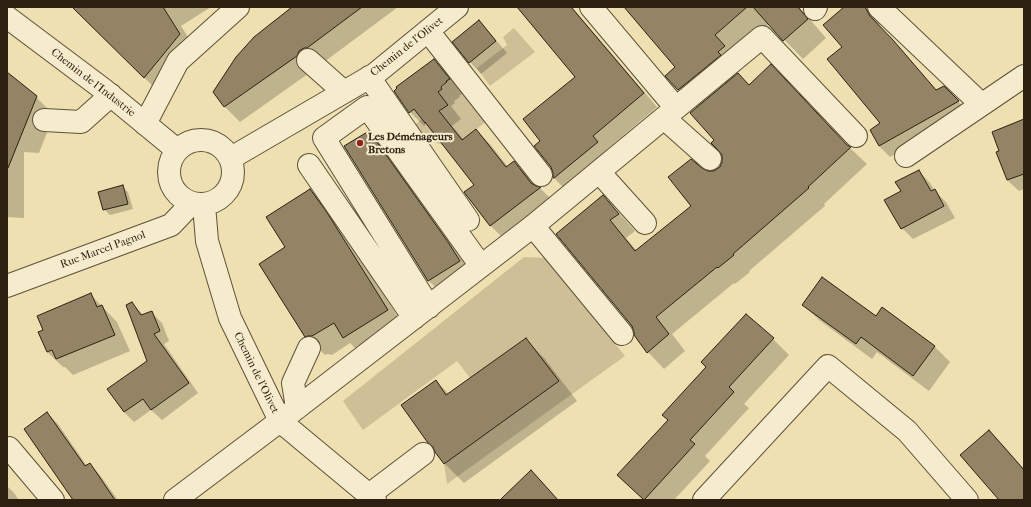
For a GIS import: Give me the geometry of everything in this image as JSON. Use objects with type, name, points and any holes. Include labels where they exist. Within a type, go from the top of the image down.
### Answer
[{"type":"street","points":[[145,124],[178,61],[238,7]]},
{"type":"street","name":"Chemin de l'Olivet","points":[[231,158],[370,78],[457,7]]},
{"type":"street","points":[[591,7],[670,113],[710,159]]},
{"type":"street","points":[[879,7],[981,104]]},
{"type":"street","name":"Chemin de l'Industrie","points":[[7,17],[111,95],[177,150]]},
{"type":"street","points":[[428,31],[541,175]]},
{"type":"street","points":[[175,500],[288,415],[532,226],[762,37],[856,136]]},
{"type":"street","points":[[308,60],[344,92]]},
{"type":"street","points":[[906,156],[1024,76]]},
{"type":"street","points":[[370,78],[468,220]]},
{"type":"street","points":[[44,120],[82,122],[111,95]]},
{"type":"street","points":[[421,312],[324,138],[367,107],[481,266]]},
{"type":"street","points":[[196,140],[206,140],[216,143],[225,150],[231,158],[234,168],[233,179],[223,196],[214,202],[198,204],[182,199],[174,191],[170,181],[169,170],[171,160],[177,150],[185,144],[196,140]]},
{"type":"street","points":[[309,165],[421,312]]},
{"type":"street","points":[[599,172],[645,223]]},
{"type":"street","name":"Chemin de l'Olivet","points":[[198,204],[207,241],[230,318],[288,415],[372,498]]},
{"type":"street","name":"Rue Marcel Pagnol","points":[[7,286],[171,225],[198,204]]},
{"type":"street","points":[[532,226],[622,334]]},
{"type":"street","points":[[288,415],[293,382],[309,348]]},
{"type":"street","points":[[704,500],[828,366],[907,431],[967,500]]},
{"type":"street","points":[[7,449],[8,448],[53,500]]},
{"type":"street","points":[[372,498],[423,454]]},
{"type":"shaded area","points":[[514,28],[535,52],[490,86],[477,68],[507,45],[503,37]]},
{"type":"shaded area","points":[[452,74],[487,121],[462,140],[457,134],[443,145],[424,139],[414,125],[422,119],[425,123],[448,105],[438,92],[447,83],[444,78]]},
{"type":"shaded area","points":[[524,257],[546,258],[625,356],[447,484],[444,464],[558,381],[525,338],[470,378],[457,361],[363,430],[343,401]]},
{"type":"building","points":[[72,7],[163,7],[180,34],[144,78]]},
{"type":"building","points":[[292,7],[362,7],[307,48],[299,51],[297,56],[224,107],[213,92],[236,57],[254,37]]},
{"type":"building","points":[[517,7],[571,7],[644,93],[593,136],[598,142],[554,178],[551,167],[534,146],[540,141],[523,119],[575,77]]},
{"type":"building","points":[[624,7],[747,7],[715,35],[725,46],[718,52],[721,55],[678,90],[665,76],[675,67]]},
{"type":"building","points":[[753,7],[798,7],[808,19],[783,41]]},
{"type":"building","points":[[844,7],[865,7],[870,16],[936,90],[944,86],[959,101],[879,146],[870,130],[880,123],[827,59],[842,47],[823,25]]},
{"type":"building","points":[[479,20],[496,41],[469,63],[452,42]]},
{"type":"building","points":[[434,59],[450,79],[446,81],[447,82],[441,87],[442,89],[438,92],[448,105],[439,111],[462,140],[476,129],[506,167],[514,161],[531,183],[541,187],[490,226],[464,192],[474,185],[414,109],[409,113],[394,91],[397,88],[396,87]]},
{"type":"building","points":[[771,64],[847,145],[851,147],[808,187],[809,188],[733,254],[734,255],[656,317],[669,334],[647,353],[634,335],[632,326],[556,234],[603,195],[619,214],[610,220],[635,251],[691,206],[668,177],[691,159],[708,171],[714,171],[720,167],[722,162],[722,155],[711,143],[714,140],[690,113],[738,73],[749,85]]},
{"type":"building","points":[[7,72],[37,96],[8,168],[7,168]]},
{"type":"building","points":[[1024,119],[1024,174],[1007,180],[996,152],[999,151],[992,132]]},
{"type":"building","points":[[369,131],[460,261],[428,281],[344,146]]},
{"type":"building","points":[[919,170],[931,191],[935,189],[944,206],[901,229],[884,200],[901,191],[895,182]]},
{"type":"building","points":[[123,185],[128,204],[103,210],[98,192]]},
{"type":"building","points":[[310,189],[326,211],[388,310],[343,338],[334,323],[312,336],[305,337],[259,264],[285,247],[266,217]]},
{"type":"building","points":[[822,277],[876,316],[882,307],[935,346],[913,376],[861,337],[856,344],[802,305]]},
{"type":"building","points":[[91,293],[97,307],[102,305],[115,335],[56,359],[52,350],[47,352],[38,332],[43,330],[37,316]]},
{"type":"building","points":[[132,302],[141,315],[152,311],[160,331],[154,334],[189,383],[151,410],[143,399],[124,412],[107,389],[147,361],[126,305]]},
{"type":"building","points":[[746,314],[774,338],[729,387],[734,392],[690,440],[695,444],[644,500],[617,475],[668,420],[662,415],[706,367],[701,362]]},
{"type":"building","points":[[526,338],[559,381],[444,464],[401,405],[436,380],[446,395]]},
{"type":"building","points":[[47,412],[85,466],[90,463],[115,500],[73,500],[24,429]]},
{"type":"building","points":[[989,430],[1024,470],[1024,500],[999,500],[960,455]]},
{"type":"building","points":[[531,470],[558,500],[500,500]]},
{"type":"place","name":"Les Déménageurs Bretons","points":[[360,143]]}]
